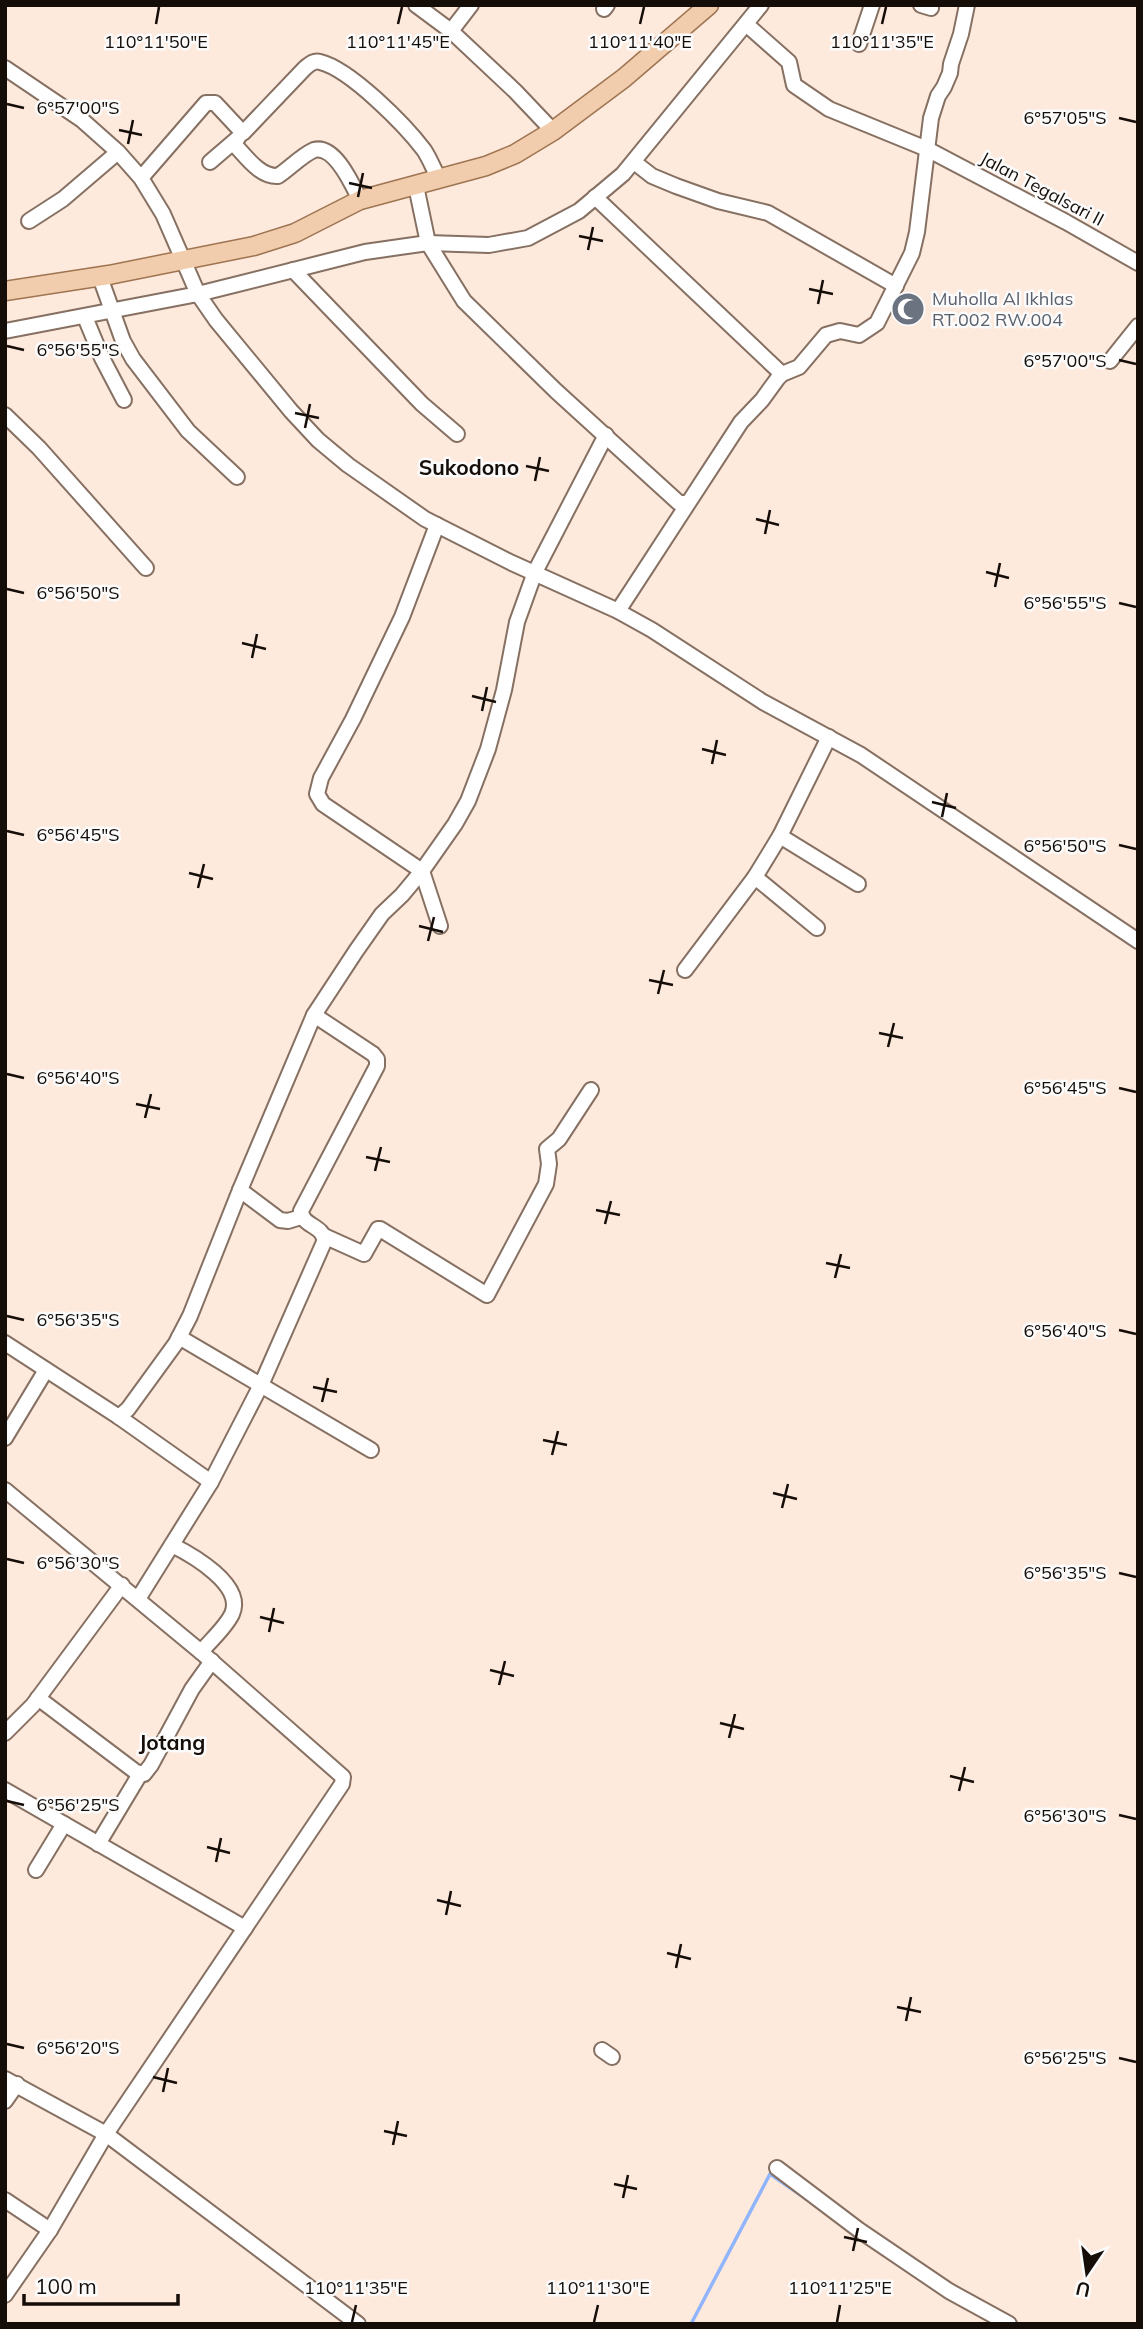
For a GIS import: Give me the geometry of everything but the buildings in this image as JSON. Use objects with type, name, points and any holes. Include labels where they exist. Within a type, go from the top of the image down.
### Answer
[{"type":"main road","points":[[5,291],[186,263],[254,246],[295,233],[360,200],[486,166],[515,154],[553,131],[624,78],[708,5]]},
{"type":"street","points":[[416,5],[452,32],[553,131]]},
{"type":"street","points":[[452,32],[471,5]]},
{"type":"street","points":[[5,331],[85,317],[293,270],[427,233],[489,245],[528,238],[579,211],[634,162],[761,5]]},
{"type":"street","points":[[859,44],[872,5]]},
{"type":"street","points":[[618,611],[741,422],[782,374],[799,367],[825,335],[840,331],[859,335],[877,323],[912,253],[934,107],[950,73],[967,5]]},
{"type":"street","name":"Jalan Tegalsari II","points":[[746,24],[789,62],[794,85],[829,109],[927,149],[1138,263]]},
{"type":"street","points":[[210,162],[238,138],[305,68],[313,62],[320,62],[344,74],[393,115],[425,152],[439,179]]},
{"type":"street","points":[[5,68],[82,120],[118,152],[141,178],[163,214],[197,291],[233,344],[318,440],[368,480],[425,519],[618,611],[652,630],[763,702],[869,761],[1138,941]]},
{"type":"street","points":[[141,178],[206,103],[215,103],[263,173],[278,176],[313,151],[323,150],[347,173],[360,200]]},
{"type":"street","points":[[29,221],[63,199],[118,152]]},
{"type":"street","points":[[634,162],[652,176],[676,186],[718,201],[768,214],[896,286]]},
{"type":"street","points":[[416,186],[427,233],[464,301],[556,391],[679,503],[687,503]]},
{"type":"street","points":[[595,197],[782,374]]},
{"type":"street","points":[[293,270],[422,404],[457,435]]},
{"type":"street","points":[[100,277],[123,341],[142,371],[188,431],[237,477]]},
{"type":"street","points":[[85,317],[124,400]]},
{"type":"street","points":[[1110,361],[1138,326]]},
{"type":"street","points":[[5,415],[39,448],[146,568]]},
{"type":"street","points":[[119,1417],[128,1409],[179,1337],[190,1316],[314,1015],[382,915],[422,871],[455,824],[476,782],[504,690],[517,622],[535,572],[606,435]]},
{"type":"street","points":[[438,525],[402,617],[321,778],[317,794],[323,804],[422,871],[440,926]]},
{"type":"street","points":[[685,970],[755,877],[780,836],[829,737]]},
{"type":"street","points":[[780,836],[858,884]]},
{"type":"street","points":[[755,877],[817,928]]},
{"type":"street","points":[[301,1217],[302,1207],[377,1066],[377,1059],[373,1055],[314,1015]]},
{"type":"street","points":[[324,1236],[364,1254],[380,1228],[487,1294],[546,1184],[549,1164],[547,1149],[559,1139],[591,1090]]},
{"type":"street","points":[[240,1190],[281,1220],[301,1217]]},
{"type":"street","points":[[138,1599],[211,1482],[260,1386],[324,1242],[322,1231],[301,1217]]},
{"type":"street","points":[[179,1337],[371,1450]]},
{"type":"street","points":[[5,1343],[119,1417],[211,1482]]},
{"type":"street","points":[[5,1438],[46,1370]]},
{"type":"street","points":[[5,1490],[207,1657],[343,1777],[342,1784],[106,2134],[50,2231],[5,2295]]},
{"type":"street","points":[[98,1844],[140,1774],[146,1772],[151,1765],[231,1616],[234,1603],[219,1577],[207,1565],[172,1545]]},
{"type":"street","points":[[5,1733],[38,1698],[122,1585]]},
{"type":"street","points":[[38,1698],[140,1774]]},
{"type":"street","points":[[5,1790],[245,1928]]},
{"type":"street","points":[[36,1870],[64,1824]]},
{"type":"street","points":[[5,2101],[11,2082],[106,2134],[358,2324]]},
{"type":"street","points":[[776,2168],[859,2230],[949,2291],[1009,2324]]},
{"type":"street","points":[[5,2200],[50,2231]]},
{"type":"waterway","points":[[691,2324],[770,2174],[818,2207]]},
{"type":"place","name":"Muholla Al Ikhlas RT.002 RW.004","points":[[908,309]]},
{"type":"district","name":"Sukodono","points":[[469,468]]},
{"type":"district","name":"Jotang","points":[[172,1743]]}]
